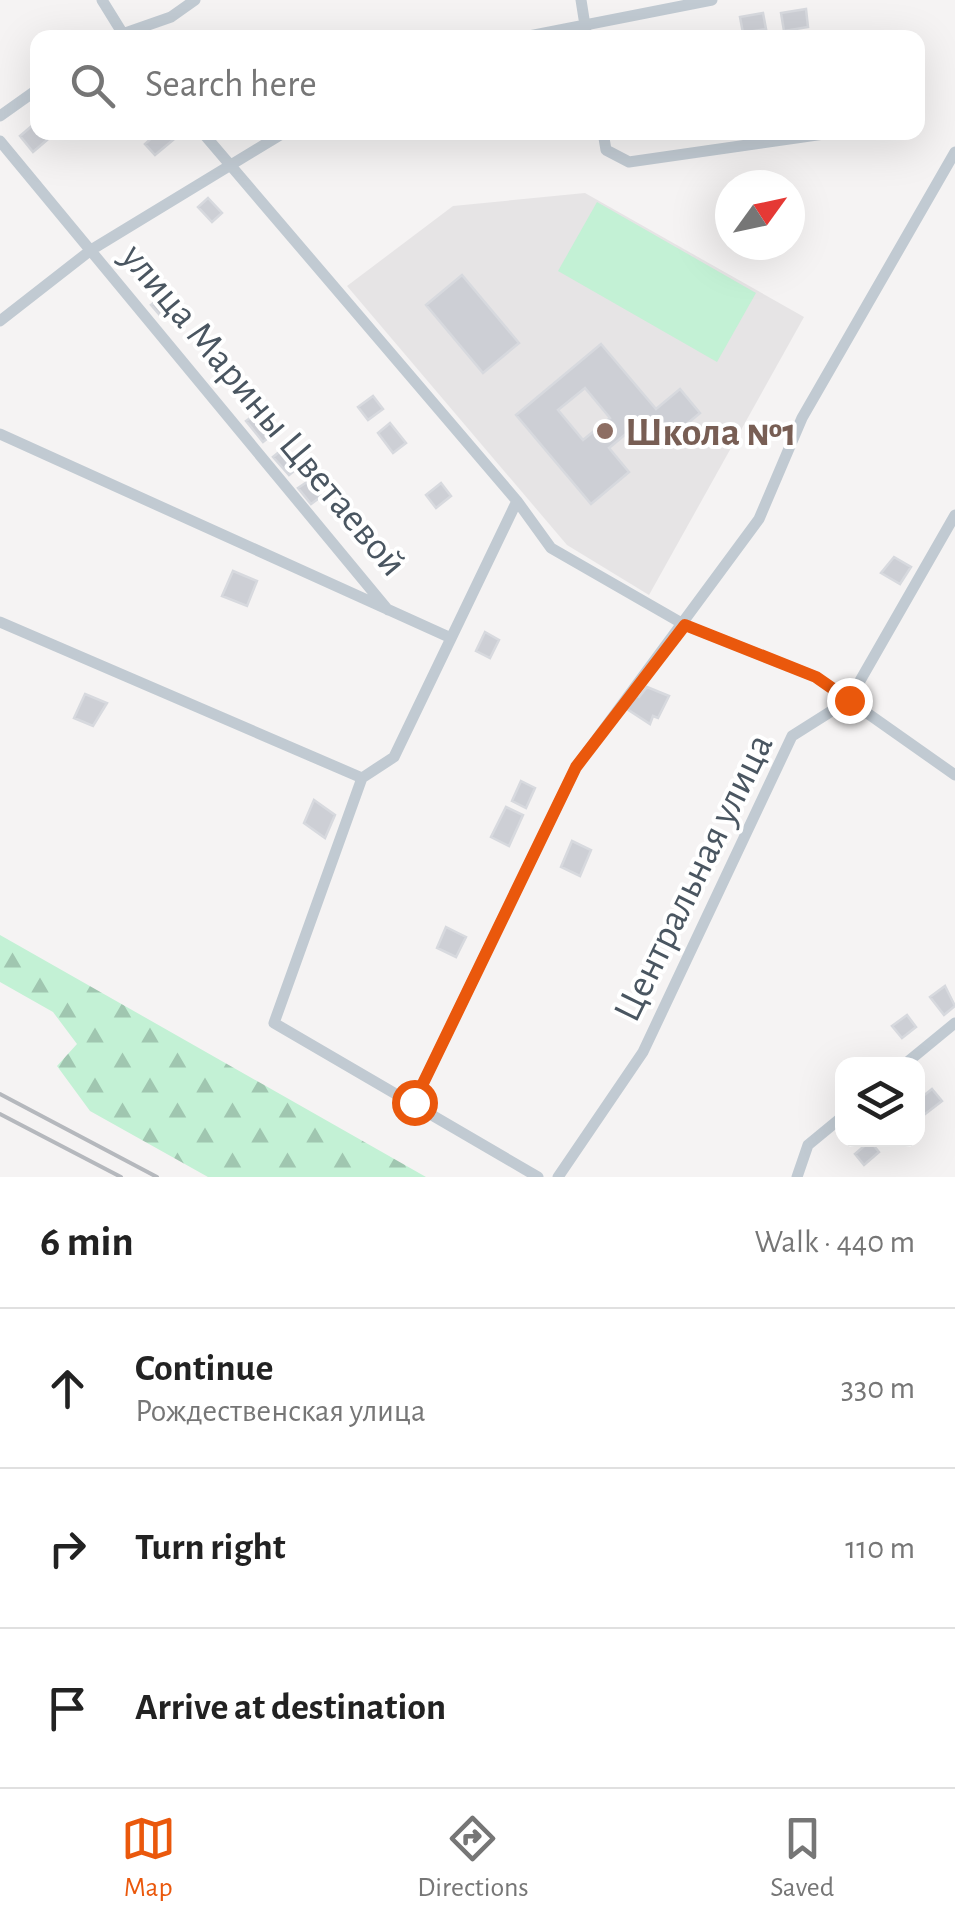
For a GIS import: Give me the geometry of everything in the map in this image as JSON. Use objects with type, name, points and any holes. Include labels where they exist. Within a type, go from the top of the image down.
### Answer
[{"type":"street","points":[[102,0],[117,30]]},
{"type":"street","points":[[133,30],[171,16],[195,0]]},
{"type":"street","points":[[580,0],[586,30]]},
{"type":"street","points":[[590,30],[712,0]]},
{"type":"street","points":[[0,116],[30,95]]},
{"type":"street","points":[[209,140],[516,501],[551,548],[685,625],[816,677],[955,775]]},
{"type":"street","name":"улица Марины Цветаевой","points":[[0,321],[91,250],[273,140]]},
{"type":"street","points":[[604,140],[606,150],[629,162],[782,140]]},
{"type":"street","name":"улица Марины Цветаевой","points":[[0,141],[388,610]]},
{"type":"street","points":[[414,1102],[576,767],[685,625],[760,518],[802,418],[955,152]]},
{"type":"street","name":"улица Марины Цветаевой","points":[[0,434],[451,638]]},
{"type":"street","points":[[516,501],[394,757],[362,778],[274,1024],[538,1177]]},
{"type":"street","name":"Центральная улица","points":[[558,1177],[643,1052],[792,736],[849,700],[955,514]]},
{"type":"street","points":[[0,622],[362,778]]},
{"type":"street","points":[[914,1057],[955,1023]]},
{"type":"street","points":[[797,1177],[808,1146],[835,1122]]},
{"type":"shaded area","name":"Школа №1","points":[[585,193],[804,317],[649,595],[567,545],[347,286],[453,206]]},
{"type":"green space","points":[[597,202],[756,293],[717,362],[558,271]]},
{"type":"green space","points":[[0,935],[426,1177],[208,1177],[90,1111],[57,1066],[77,1044],[53,1012],[0,982]]},
{"type":"building","points":[[806,9],[808,27],[784,30],[781,13]]},
{"type":"building","points":[[763,13],[766,29],[742,30],[740,17]]},
{"type":"building","points":[[30,127],[30,140],[47,140],[33,152],[20,136]]},
{"type":"building","points":[[149,140],[173,140],[155,155],[145,144]]},
{"type":"building","points":[[208,198],[222,213],[212,222],[198,207]]},
{"type":"building","points":[[462,275],[519,343],[483,373],[426,305]]},
{"type":"building","points":[[161,297],[174,312],[164,320],[151,305]]},
{"type":"building","points":[[601,344],[656,409],[680,389],[700,413],[659,447],[639,423],[609,448],[629,472],[591,504],[516,415]],"holes":[[[585,388],[610,418],[583,440],[558,410]]]},
{"type":"building","points":[[373,396],[383,409],[368,420],[358,407]]},
{"type":"building","points":[[257,413],[273,434],[263,442],[246,421]]},
{"type":"building","points":[[390,423],[406,443],[393,453],[378,433]]},
{"type":"building","points":[[284,448],[299,467],[289,475],[273,457]]},
{"type":"building","points":[[310,480],[322,496],[311,504],[298,488]]},
{"type":"building","points":[[441,483],[451,496],[436,508],[426,495]]},
{"type":"building","points":[[894,557],[911,567],[900,584],[881,573]]},
{"type":"building","points":[[233,571],[257,581],[247,606],[222,596]]},
{"type":"building","points":[[485,632],[499,640],[490,658],[476,651]]},
{"type":"building","points":[[647,687],[669,696],[658,718],[653,716],[650,724],[627,709],[634,695],[639,697]]},
{"type":"building","points":[[85,694],[107,703],[93,726],[74,718]]},
{"type":"building","points":[[521,781],[535,788],[526,808],[512,801]]},
{"type":"building","points":[[314,800],[335,815],[325,838],[304,823]]},
{"type":"building","points":[[506,807],[523,815],[509,846],[491,837]]},
{"type":"building","points":[[572,841],[591,850],[580,876],[561,867]]},
{"type":"building","points":[[446,927],[466,937],[456,957],[437,948]]},
{"type":"building","points":[[945,986],[955,1006],[944,1015],[930,997]]},
{"type":"building","points":[[907,1015],[916,1027],[902,1038],[892,1026]]},
{"type":"building","points":[[932,1089],[942,1101],[925,1114],[925,1094]]},
{"type":"building","points":[[863,1147],[875,1147],[879,1152],[864,1165],[855,1154]]},
{"type":"railway","points":[[0,1094],[157,1177]]},
{"type":"railway","points":[[0,1114],[121,1177]]},
{"type":"place","name":"Школа №1","points":[[605,431]]},
{"type":"route","points":[[414,1102],[576,767],[685,625],[816,677],[849,700]]}]
